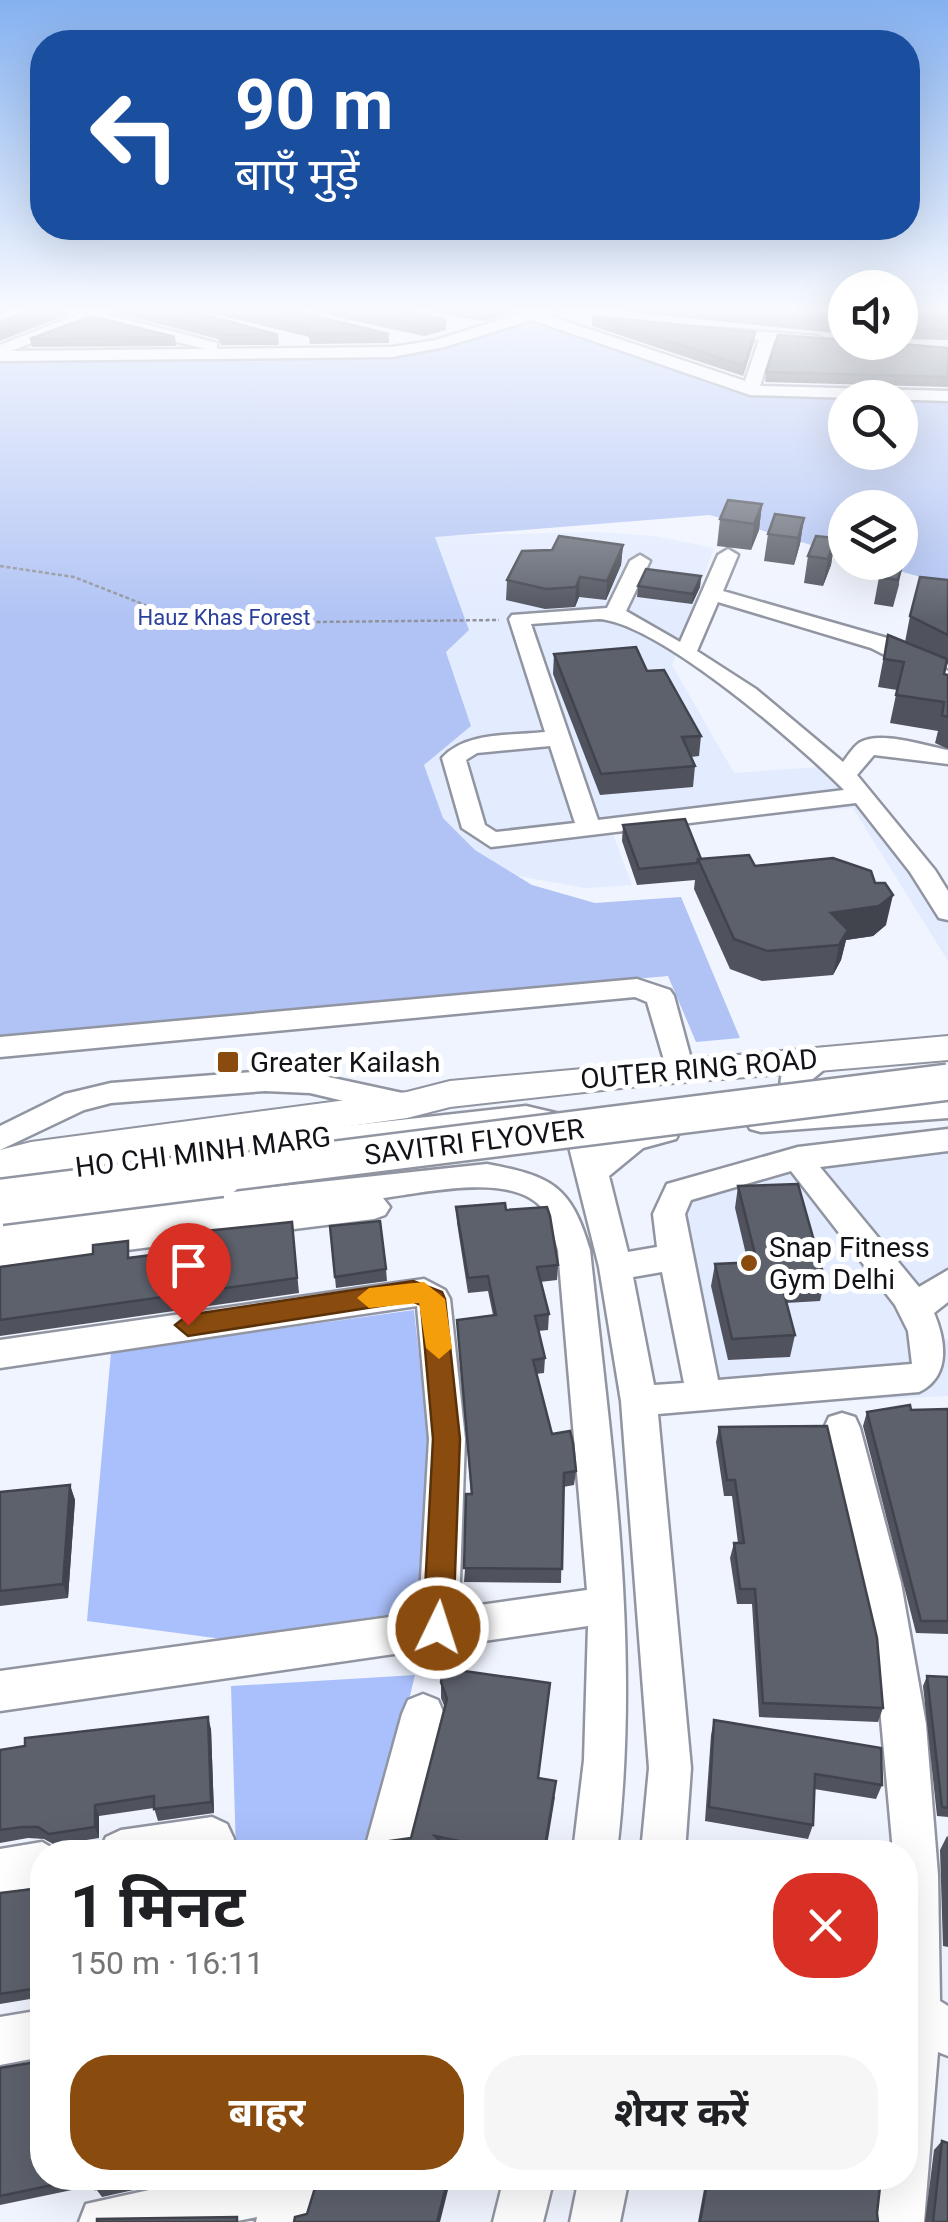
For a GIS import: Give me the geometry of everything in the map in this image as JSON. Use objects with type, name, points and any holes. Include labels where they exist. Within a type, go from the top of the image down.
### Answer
[{"type":"main road","name":"OUTER RING ROAD","points":[[450,1094],[948,1048]]},
{"type":"main road","name":"SAVITRI FLYOVER","points":[[0,1202],[948,1082]]},
{"type":"main road","name":"HO CHI MINH MARG","points":[[0,1167],[31,1156],[407,1105],[450,1094]]},
{"type":"street","points":[[686,653],[728,555]]},
{"type":"street","points":[[614,614],[640,561]]},
{"type":"street","points":[[711,594],[879,642],[948,680]]},
{"type":"street","points":[[589,828],[519,619],[614,614],[686,653],[760,703],[852,786],[928,880],[948,912]]},
{"type":"street","points":[[558,738],[471,747],[454,758],[474,828],[491,840],[852,786]]},
{"type":"street","points":[[852,786],[868,748],[894,747],[948,757]]},
{"type":"street","points":[[928,880],[940,864],[948,862]]},
{"type":"street","points":[[0,1047],[637,988],[660,996],[678,1070]]},
{"type":"street","points":[[823,1058],[806,1063],[794,1073],[792,1087],[800,1100],[816,1112],[837,1117]]},
{"type":"street","points":[[0,1140],[76,1102],[149,1090],[265,1080],[310,1084],[407,1105]]},
{"type":"street","points":[[664,1840],[670,1768],[639,1401],[616,1266],[591,1177],[607,1156],[641,1134],[948,1107]]},
{"type":"street","name":"HO CHI MINH MARG","points":[[0,1167],[32,1172],[526,1117],[553,1119],[577,1132],[585,1142],[591,1177]]},
{"type":"street","points":[[328,1138],[356,1146],[364,1156],[364,1168],[358,1179],[330,1191]]},
{"type":"street","points":[[704,1394],[668,1214],[678,1192],[803,1157],[948,1140]]},
{"type":"street","points":[[639,1401],[939,1375],[916,1308],[803,1157]]},
{"type":"street","name":"HO CHI MINH MARG","points":[[0,1228],[486,1176],[535,1184],[563,1210],[574,1250],[608,1605],[605,1760],[596,1840]]},
{"type":"street","points":[[0,1252],[374,1207]]},
{"type":"street","points":[[616,1266],[676,1257]]},
{"type":"street","points":[[916,1308],[948,1282]]},
{"type":"street","points":[[0,1354],[424,1292],[433,1299],[446,1439],[438,1628]]},
{"type":"street","points":[[842,1428],[882,1586],[913,1800],[915,1840]]},
{"type":"street","points":[[0,1690],[608,1605]]},
{"type":"street","points":[[389,1840],[423,1714]]},
{"type":"street","points":[[205,1840],[212,1839]]},
{"type":"street","points":[[0,1871],[30,1866]]},
{"type":"street","points":[[918,1908],[923,2017],[918,2059]]},
{"type":"street","points":[[0,2041],[30,2036]]},
{"type":"street","points":[[518,2222],[525,2190]]},
{"type":"street","points":[[594,2222],[601,2190]]},
{"type":"street","points":[[898,2222],[902,2190]]},
{"type":"street","points":[[104,2222],[290,2195]]},
{"type":"path","points":[[0,566],[74,577],[163,612],[222,622],[292,625],[519,619]]},
{"type":"shaded area","points":[[595,532],[654,536],[714,548],[672,665],[734,773],[847,765],[915,842],[948,891],[948,961],[853,808],[611,829],[632,885],[585,888],[518,876],[475,850],[443,818],[424,765],[471,726],[446,652],[469,630],[434,536]]},
{"type":"shaded area","points":[[948,1148],[948,1301],[929,1319],[948,1341],[948,1396],[697,1407],[655,1242],[700,1193],[749,1171]]},
{"type":"shaded area","points":[[414,1310],[432,1477],[421,1610],[222,1639],[87,1621],[111,1352]]},
{"type":"shaded area","points":[[415,1675],[375,1840],[236,1840],[231,1686]]},
{"type":"green space","name":"Hauz Khas Forest","points":[[0,413],[828,413],[828,470],[918,470],[918,413],[948,413],[948,585],[918,576],[918,490],[828,490],[828,550],[710,515],[435,537],[469,630],[446,652],[471,726],[424,765],[443,818],[475,850],[532,885],[595,903],[681,897],[740,1038],[696,1042],[668,976],[0,1037]]},
{"type":"building","points":[[728,500],[762,504],[754,524],[720,519]]},
{"type":"building","points":[[775,514],[804,518],[798,538],[768,534]]},
{"type":"building","points":[[559,536],[623,545],[607,581],[580,577],[576,587],[546,589],[507,580],[522,551],[552,550]]},
{"type":"building","points":[[816,536],[828,537],[828,559],[808,556]]},
{"type":"building","points":[[646,569],[701,576],[693,594],[638,586]]},
{"type":"building","points":[[920,577],[948,580],[948,635],[910,616]]},
{"type":"building","points":[[888,635],[947,659],[944,674],[948,675],[948,717],[942,715],[944,702],[896,695],[904,662],[884,659]]},
{"type":"building","points":[[636,647],[647,671],[664,670],[701,736],[682,737],[695,766],[601,774],[554,654]]},
{"type":"building","points":[[685,819],[701,859],[697,863],[639,869],[623,825]]},
{"type":"building","points":[[749,855],[755,866],[833,858],[871,871],[875,883],[885,883],[893,895],[879,906],[831,913],[848,930],[839,945],[767,951],[734,939],[698,859]]},
{"type":"building","points":[[798,1184],[825,1280],[781,1282],[795,1335],[732,1339],[715,1264],[757,1262],[738,1186]]},
{"type":"building","points":[[505,1203],[506,1210],[547,1207],[558,1265],[537,1267],[549,1314],[535,1316],[545,1358],[533,1360],[552,1434],[570,1431],[573,1443],[576,1471],[564,1473],[562,1569],[464,1568],[466,1494],[472,1494],[457,1320],[496,1315],[488,1276],[468,1278],[456,1207]]},
{"type":"building","points":[[380,1221],[386,1269],[335,1277],[330,1226]]},
{"type":"building","points":[[292,1222],[297,1278],[0,1320],[0,1267],[93,1254],[93,1245],[128,1241],[128,1258],[206,1248],[206,1231]]},
{"type":"building","points":[[910,1405],[911,1410],[948,1409],[948,1621],[921,1621],[867,1412]]},
{"type":"building","points":[[827,1426],[877,1638],[883,1708],[763,1703],[755,1589],[740,1589],[734,1543],[744,1543],[735,1480],[727,1480],[719,1427]]},
{"type":"building","points":[[70,1485],[63,1584],[0,1591],[0,1492]]},
{"type":"building","points":[[443,1668],[550,1683],[538,1778],[556,1781],[546,1840],[454,1840],[435,1836],[439,1840],[396,1840],[411,1838],[447,1699],[441,1682]]},
{"type":"building","points":[[927,1676],[948,1677],[948,1808],[942,1807]]},
{"type":"building","points":[[208,1717],[211,1802],[154,1809],[154,1796],[95,1805],[95,1827],[49,1834],[38,1827],[0,1830],[0,1750],[25,1746],[25,1738]]},
{"type":"building","points":[[714,1720],[881,1748],[882,1785],[815,1774],[813,1825],[709,1807]]},
{"type":"building","points":[[30,1889],[30,1989],[0,1994],[0,1893]]},
{"type":"building","points":[[30,2063],[30,2190],[0,2196],[0,2068]]},
{"type":"building","points":[[942,2141],[948,2143],[948,2222],[933,2222]]},
{"type":"building","points":[[314,2190],[445,2190],[437,2222],[294,2222],[295,2217],[307,2214]]},
{"type":"building","points":[[706,2190],[880,2190],[878,2222],[700,2222]]},
{"type":"building","points":[[237,2217],[237,2222],[97,2222],[97,2219]]},
{"type":"slow traffic","points":[[369,1298],[424,1292],[433,1299],[439,1348]]},
{"type":"place","name":"Greater Kailash","points":[[228,1062]]},
{"type":"place","name":"Snap Fitness Gym Delhi","points":[[749,1263]]},
{"type":"route","points":[[188,1325],[413,1291],[424,1292],[433,1299],[446,1439],[438,1628]]}]
